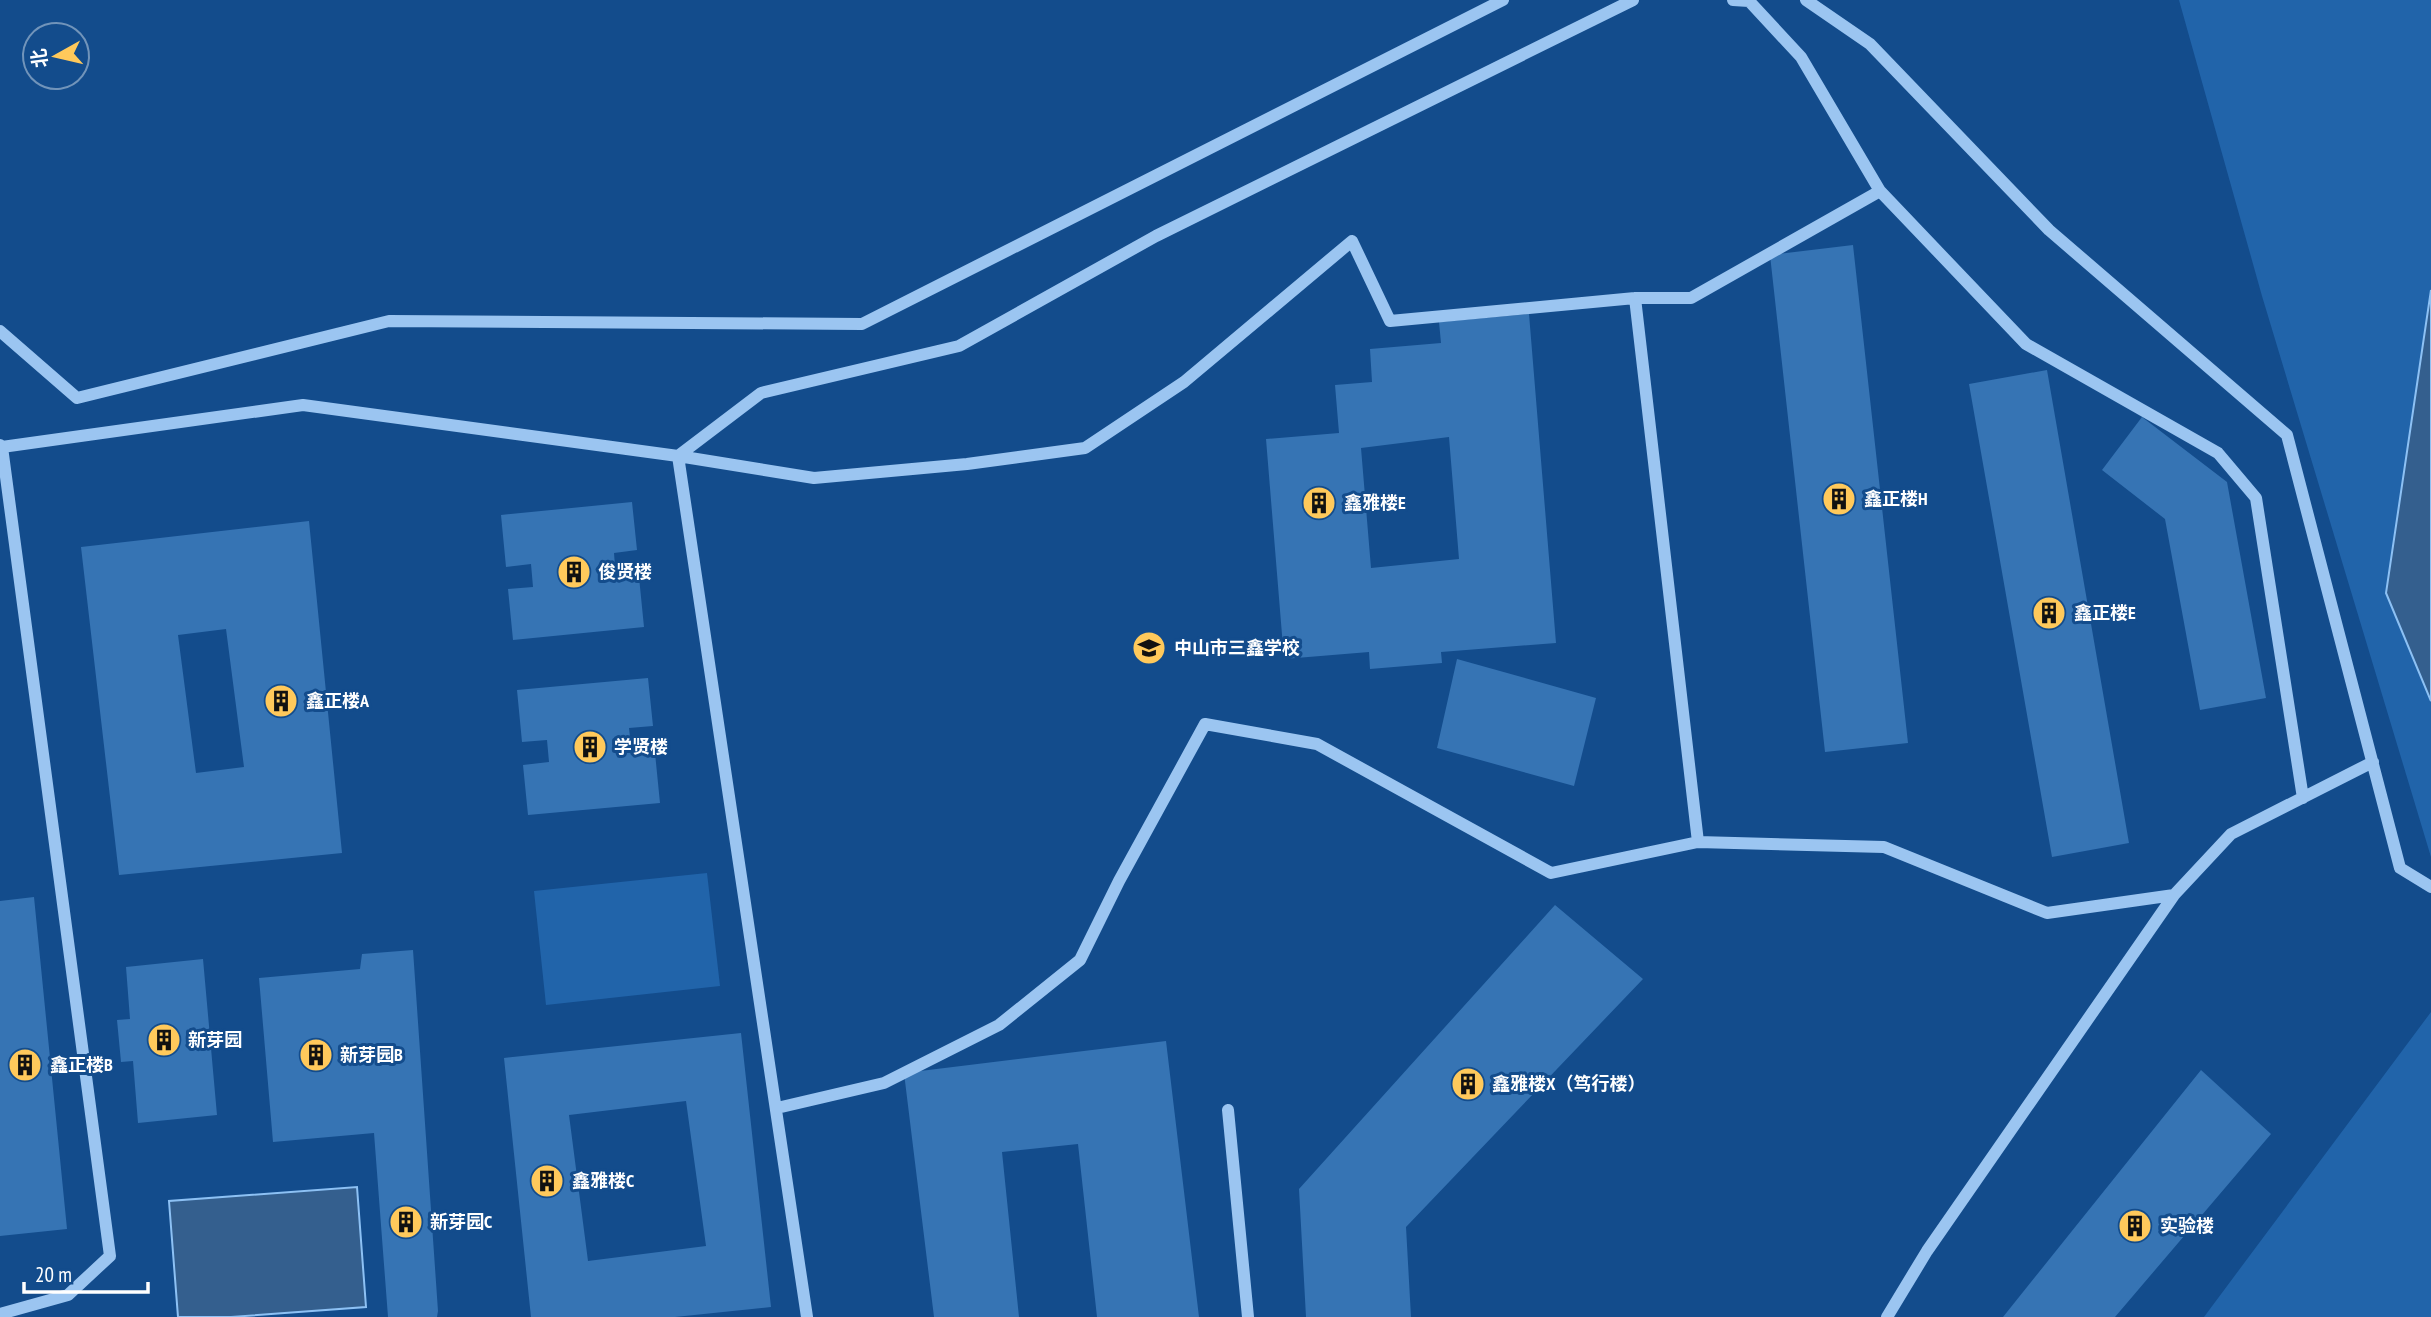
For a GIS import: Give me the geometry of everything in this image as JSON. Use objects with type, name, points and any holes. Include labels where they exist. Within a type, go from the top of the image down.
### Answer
[{"type":"street","points":[[0,331],[77,398],[389,321],[862,324],[1503,0]]},
{"type":"street","points":[[678,456],[761,393],[958,346],[1156,236],[1633,0]]},
{"type":"street","points":[[1733,0],[1749,1],[1801,57],[1880,191],[2026,344],[2218,453],[2256,498],[2303,798]]},
{"type":"street","points":[[1806,0],[1870,44],[2049,230],[2287,435],[2400,868],[2431,887]]},
{"type":"street","points":[[0,1314],[68,1295],[110,1256],[1,446],[303,405],[678,456],[814,478],[967,464],[1085,448],[1184,382],[1352,241],[1390,321],[1635,298],[1691,298],[1880,191]]},
{"type":"street","points":[[1635,298],[1698,842]]},
{"type":"street","points":[[678,456],[807,1317]]},
{"type":"street","points":[[777,1108],[884,1083],[999,1025],[1080,960],[1119,881],[1205,724],[1317,744],[1551,873],[1698,842],[1884,847],[2047,913],[2174,895]]},
{"type":"street","points":[[1887,1317],[1927,1251],[2174,895],[2231,834],[2372,762]]},
{"type":"street","points":[[1228,1110],[1248,1317]]},
{"type":"shaded area","points":[[2179,0],[2431,0],[2431,290],[2386,593],[2431,701],[2431,857],[2262,296]]},
{"type":"shaded area","points":[[2431,290],[2431,701],[2386,593]]},
{"type":"shaded area","points":[[707,873],[720,986],[546,1005],[534,891]]},
{"type":"shaded area","points":[[2431,1012],[2431,1317],[2204,1317]]},
{"type":"shaded area","points":[[357,1187],[366,1307],[231,1317],[178,1317],[169,1201]]},
{"type":"building","name":"鑫正楼H","points":[[1853,245],[1908,743],[1825,752],[1770,255]]},
{"type":"building","name":"鑫雅楼E","points":[[1529,314],[1556,643],[1441,652],[1442,663],[1370,669],[1369,652],[1284,659],[1266,439],[1339,433],[1335,385],[1372,382],[1370,349],[1441,343],[1439,322]],"holes":[[[1449,437],[1459,559],[1371,568],[1361,448]]]},
{"type":"building","name":"鑫正楼E","points":[[2047,370],[2129,843],[2052,857],[1969,384]]},
{"type":"building","points":[[2142,417],[2227,482],[2266,698],[2200,710],[2165,519],[2102,470]]},
{"type":"building","name":"俊贤楼","points":[[632,502],[637,550],[614,553],[616,579],[639,577],[644,627],[513,640],[508,589],[533,587],[531,564],[506,567],[501,515]]},
{"type":"building","name":"鑫正楼A","points":[[309,521],[342,853],[119,875],[81,547]],"holes":[[[226,629],[244,767],[196,773],[178,635]]]},
{"type":"building","points":[[1457,659],[1596,698],[1574,786],[1437,748]]},
{"type":"building","name":"学贤楼","points":[[648,678],[653,726],[629,728],[632,755],[655,753],[660,803],[528,815],[523,765],[549,762],[547,740],[522,742],[517,690]]},
{"type":"building","name":"鑫正楼B","points":[[34,897],[67,1229],[0,1236],[0,901]]},
{"type":"building","name":"鑫雅楼X（笃行楼）","points":[[1555,905],[1643,979],[1406,1227],[1411,1317],[1306,1317],[1299,1189]]},
{"type":"building","points":[[413,950],[438,1311],[437,1317],[388,1317],[374,1133],[273,1142],[259,978],[360,969],[362,954]]},
{"type":"building","name":"新芽园","points":[[203,959],[217,1115],[138,1123],[133,1061],[121,1062],[117,1020],[130,1019],[126,967]]},
{"type":"building","name":"鑫雅楼C","points":[[741,1033],[771,1307],[675,1317],[531,1317],[504,1058]],"holes":[[[686,1101],[706,1246],[588,1261],[569,1115]]]},
{"type":"building","points":[[1166,1041],[1199,1317],[1097,1317],[1078,1144],[1002,1152],[1019,1317],[934,1317],[904,1073]]},
{"type":"building","name":"实验楼","points":[[2201,1070],[2271,1134],[2115,1317],[2003,1317]]},
{"type":"place","name":"鑫正楼H","points":[[1839,499]]},
{"type":"place","name":"鑫雅楼E","points":[[1319,503]]},
{"type":"place","name":"俊贤楼","points":[[574,572]]},
{"type":"place","name":"鑫正楼E","points":[[2049,613]]},
{"type":"place","name":"中山市三鑫学校","points":[[1149,648]]},
{"type":"place","name":"鑫正楼A","points":[[281,701]]},
{"type":"place","name":"学贤楼","points":[[590,747]]},
{"type":"place","name":"新芽园","points":[[164,1040]]},
{"type":"place","name":"新芽园B","points":[[316,1055]]},
{"type":"place","name":"鑫正楼B","points":[[25,1065]]},
{"type":"place","name":"鑫雅楼X（笃行楼）","points":[[1468,1084]]},
{"type":"place","name":"鑫雅楼C","points":[[547,1181]]},
{"type":"place","name":"新芽园C","points":[[406,1222]]},
{"type":"place","name":"实验楼","points":[[2135,1226]]}]
